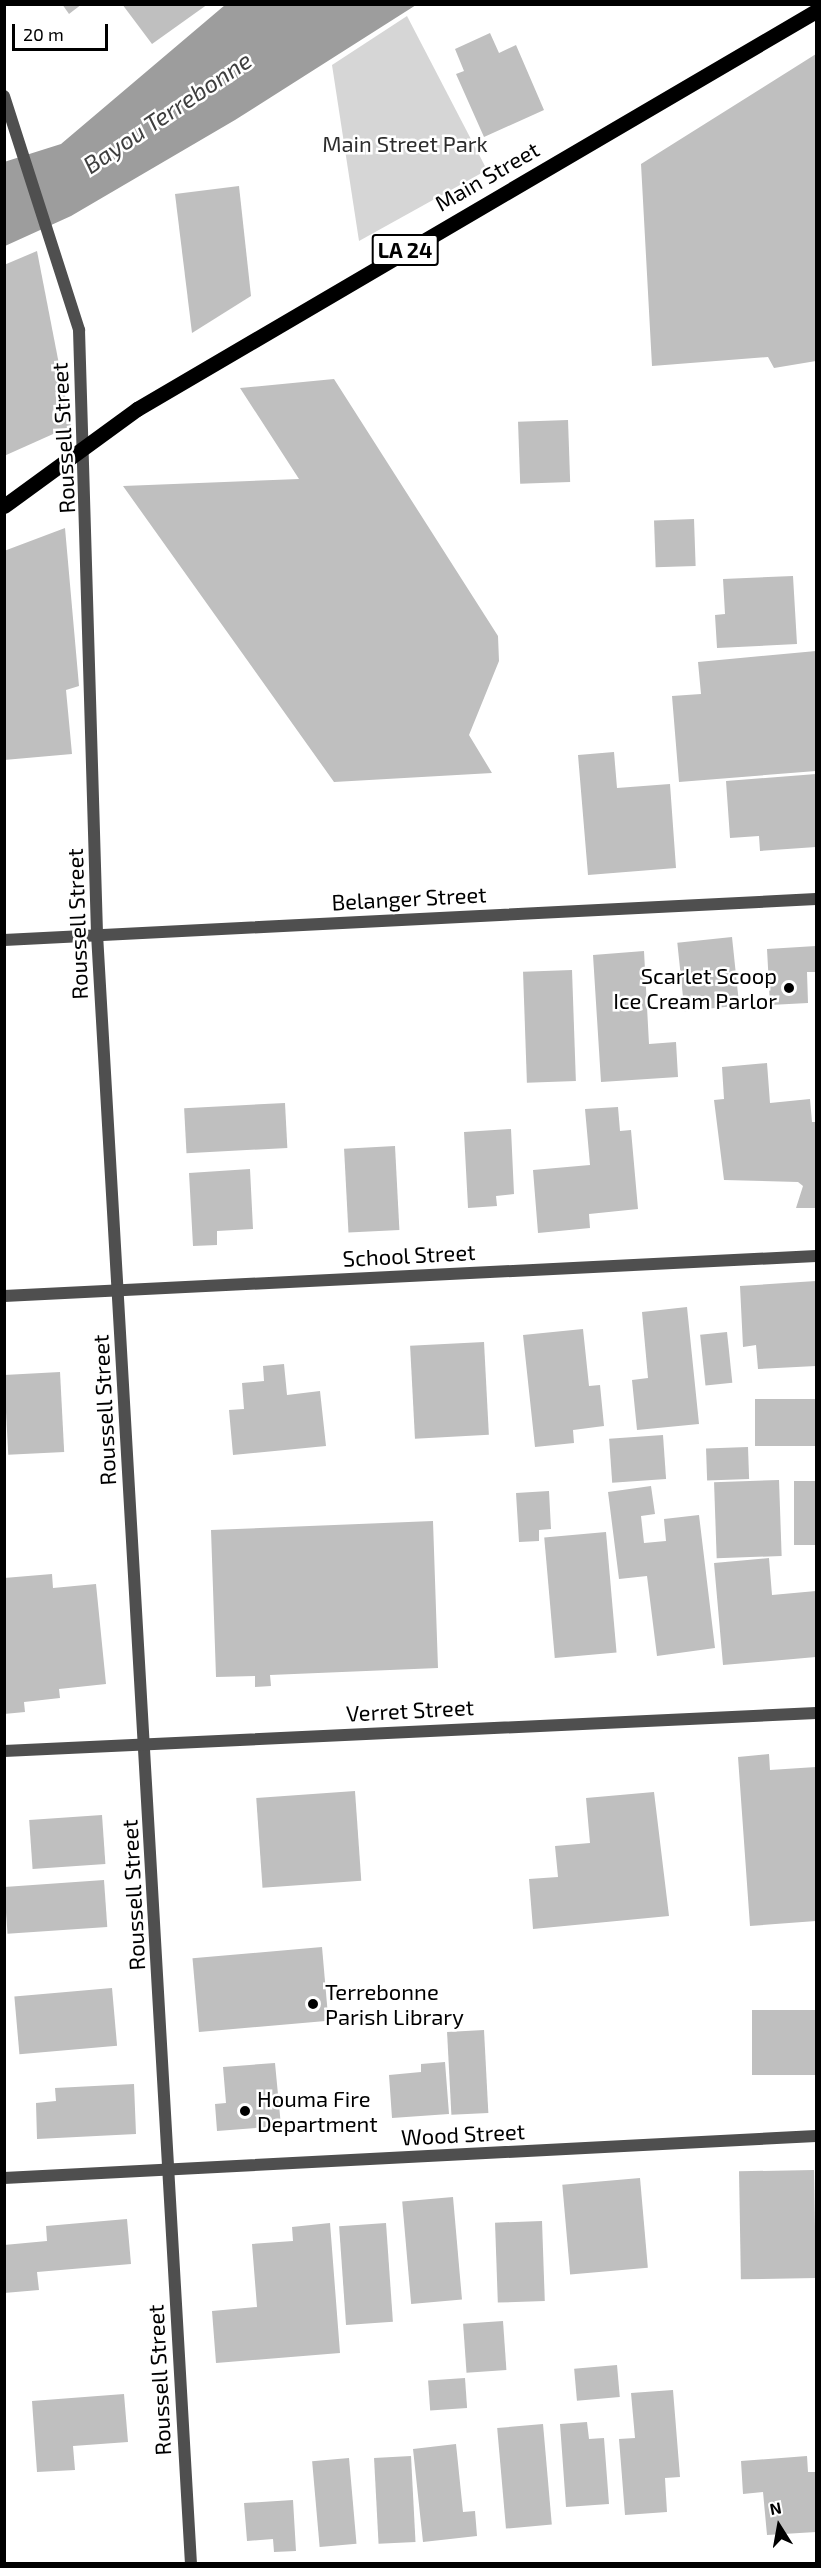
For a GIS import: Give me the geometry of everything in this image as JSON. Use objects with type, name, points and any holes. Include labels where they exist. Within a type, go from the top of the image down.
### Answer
[{"type":"main road","name":"Main Street","points":[[4,506],[137,409],[816,11]]},
{"type":"street","name":"Roussell Street","points":[[4,96],[9,123],[57,255],[79,330],[86,446],[97,934],[191,2564]]},
{"type":"street","name":"Belanger Street","points":[[4,940],[816,899]]},
{"type":"street","name":"School Street","points":[[4,1296],[816,1256]]},
{"type":"street","name":"Verret Street","points":[[4,1751],[145,1742],[816,1713]]},
{"type":"street","name":"Wood Street","points":[[4,2178],[816,2136]]},
{"type":"green space","name":"Main Street Park","points":[[407,16],[487,170],[359,241],[332,65]]},
{"type":"water","name":"Bayou Terrebonne","points":[[225,5],[416,5],[235,120],[71,216],[5,246],[4,162],[61,144]]},
{"type":"building","points":[[62,4],[82,4],[69,14]]},
{"type":"building","points":[[122,4],[208,4],[152,44]]},
{"type":"building","points":[[490,33],[499,53],[516,45],[544,110],[484,137],[456,74],[464,71],[455,49]]},
{"type":"building","points":[[816,54],[816,361],[774,368],[768,357],[652,366],[641,164]]},
{"type":"building","points":[[239,186],[251,296],[192,333],[175,194]]},
{"type":"building","points":[[37,251],[71,426],[4,456],[4,265]]},
{"type":"building","points":[[334,379],[498,636],[499,661],[469,735],[492,773],[334,782],[123,486],[299,479],[240,388]]},
{"type":"building","points":[[568,420],[570,482],[520,484],[518,422]]},
{"type":"building","points":[[694,519],[696,566],[656,567],[654,520]]},
{"type":"building","points":[[65,528],[79,686],[66,690],[72,754],[4,760],[4,551]]},
{"type":"building","points":[[793,576],[797,644],[717,648],[715,615],[725,614],[723,579]]},
{"type":"building","points":[[816,651],[816,771],[679,782],[672,696],[701,694],[698,662]]},
{"type":"building","points":[[614,752],[617,788],[670,784],[676,868],[588,875],[578,755]]},
{"type":"building","points":[[816,774],[816,847],[760,851],[759,836],[730,838],[726,781]]},
{"type":"building","points":[[732,937],[739,1006],[685,1011],[677,943]]},
{"type":"building","name":"Scarlet Scoop Ice Cream Parlor","points":[[816,946],[816,972],[807,972],[808,1003],[770,1005],[767,949]]},
{"type":"building","points":[[644,951],[649,1044],[676,1042],[678,1077],[601,1082],[593,955]]},
{"type":"building","points":[[572,970],[576,1081],[527,1083],[523,972]]},
{"type":"building","points":[[767,1063],[770,1103],[810,1099],[812,1122],[816,1122],[816,1208],[796,1208],[803,1186],[798,1182],[724,1180],[714,1100],[724,1099],[722,1067]]},
{"type":"building","points":[[285,1103],[287,1148],[186,1153],[184,1108]]},
{"type":"building","points":[[618,1107],[620,1131],[631,1130],[638,1209],[589,1214],[590,1228],[538,1233],[533,1170],[590,1165],[585,1109]]},
{"type":"building","points":[[511,1129],[514,1194],[496,1196],[497,1206],[468,1208],[464,1132]]},
{"type":"building","points":[[395,1146],[399,1230],[348,1233],[344,1149]]},
{"type":"building","points":[[250,1169],[253,1229],[217,1231],[217,1245],[193,1246],[189,1173]]},
{"type":"building","points":[[816,1281],[816,1366],[758,1369],[756,1345],[743,1347],[740,1286]]},
{"type":"building","points":[[687,1307],[699,1424],[637,1430],[632,1380],[648,1378],[642,1312]]},
{"type":"building","points":[[583,1329],[589,1386],[600,1385],[604,1426],[573,1430],[574,1443],[535,1447],[523,1335]]},
{"type":"building","points":[[727,1332],[732,1383],[705,1386],[700,1335]]},
{"type":"building","points":[[484,1342],[489,1435],[415,1439],[410,1346]]},
{"type":"building","points":[[284,1364],[287,1395],[320,1391],[326,1446],[233,1455],[229,1410],[244,1409],[242,1383],[264,1381],[263,1366]]},
{"type":"building","points":[[60,1372],[64,1452],[8,1455],[4,1375]]},
{"type":"building","points":[[755,1399],[816,1399],[816,1446],[755,1446]]},
{"type":"building","points":[[663,1435],[666,1479],[612,1483],[609,1439]]},
{"type":"building","points":[[748,1447],[749,1479],[707,1480],[706,1448]]},
{"type":"building","points":[[779,1480],[782,1556],[717,1558],[714,1482]]},
{"type":"building","points":[[794,1481],[816,1481],[816,1545],[794,1545]]},
{"type":"building","points":[[651,1486],[655,1514],[641,1516],[644,1543],[666,1541],[664,1519],[699,1515],[715,1648],[657,1656],[647,1576],[619,1579],[608,1492]]},
{"type":"building","points":[[549,1491],[551,1529],[539,1530],[539,1541],[519,1542],[516,1493]]},
{"type":"building","points":[[433,1521],[438,1668],[270,1675],[271,1686],[255,1687],[255,1676],[216,1677],[211,1530]]},
{"type":"building","points":[[606,1532],[617,1653],[555,1658],[544,1537]]},
{"type":"building","points":[[769,1558],[772,1595],[816,1591],[816,1657],[723,1665],[714,1563]]},
{"type":"building","points":[[52,1574],[53,1588],[96,1584],[106,1684],[59,1689],[60,1698],[24,1702],[25,1712],[4,1714],[4,1578]]},
{"type":"building","points":[[769,1754],[770,1770],[816,1767],[816,1921],[750,1926],[738,1757]]},
{"type":"building","points":[[355,1791],[361,1881],[263,1888],[256,1798]]},
{"type":"building","points":[[654,1792],[669,1916],[533,1929],[529,1879],[558,1877],[555,1846],[590,1843],[586,1798]]},
{"type":"building","points":[[102,1815],[105,1864],[33,1869],[29,1820]]},
{"type":"building","points":[[104,1880],[107,1927],[8,1934],[4,1887]]},
{"type":"building","points":[[322,1947],[328,2021],[199,2032],[192,1958]]},
{"type":"building","points":[[112,1988],[117,2046],[19,2054],[14,1997]]},
{"type":"building","points":[[752,2010],[816,2010],[816,2075],[752,2075]]},
{"type":"building","points":[[484,2030],[488,2113],[451,2115],[447,2032]]},
{"type":"building","points":[[445,2062],[449,2114],[392,2118],[389,2075],[421,2072],[421,2064]]},
{"type":"building","points":[[275,2063],[281,2126],[217,2131],[215,2104],[226,2103],[223,2067]]},
{"type":"building","points":[[134,2084],[136,2134],[37,2139],[36,2103],[56,2101],[55,2088]]},
{"type":"building","points":[[814,2170],[816,2278],[741,2279],[739,2171]]},
{"type":"building","points":[[640,2178],[648,2268],[570,2274],[562,2185]]},
{"type":"building","points":[[453,2197],[462,2300],[411,2304],[402,2201]]},
{"type":"building","points":[[127,2219],[131,2264],[37,2272],[39,2290],[4,2293],[4,2245],[47,2241],[46,2226]]},
{"type":"building","points":[[542,2221],[545,2301],[498,2303],[495,2223]]},
{"type":"building","points":[[330,2223],[340,2353],[216,2363],[212,2311],[257,2307],[252,2244],[293,2241],[292,2227]]},
{"type":"building","points":[[386,2223],[393,2322],[346,2325],[339,2226]]},
{"type":"building","points":[[503,2321],[506,2370],[467,2373],[463,2324]]},
{"type":"building","points":[[617,2365],[620,2397],[577,2401],[574,2369]]},
{"type":"building","points":[[465,2378],[467,2408],[430,2411],[428,2381]]},
{"type":"building","points":[[673,2390],[680,2477],[665,2478],[667,2512],[625,2515],[619,2439],[635,2438],[631,2393]]},
{"type":"building","points":[[124,2394],[128,2442],[73,2446],[75,2470],[37,2472],[32,2401]]},
{"type":"building","points":[[587,2422],[589,2439],[604,2438],[609,2504],[566,2507],[560,2424]]},
{"type":"building","points":[[543,2424],[552,2525],[506,2529],[497,2428]]},
{"type":"building","points":[[456,2444],[463,2512],[475,2511],[477,2536],[423,2542],[413,2449]]},
{"type":"building","points":[[411,2456],[416,2542],[379,2544],[374,2458]]},
{"type":"building","points":[[807,2456],[808,2472],[816,2472],[816,2532],[767,2535],[763,2492],[743,2494],[741,2461]]},
{"type":"building","points":[[349,2458],[356,2544],[320,2547],[312,2461]]},
{"type":"building","points":[[293,2500],[296,2551],[274,2552],[273,2539],[247,2541],[244,2503]]},
{"type":"place","name":"Scarlet Scoop Ice Cream Parlor","points":[[789,988]]},
{"type":"place","name":"Terrebonne Parish Library","points":[[313,2004]]},
{"type":"place","name":"Houma Fire Department","points":[[245,2111]]}]
